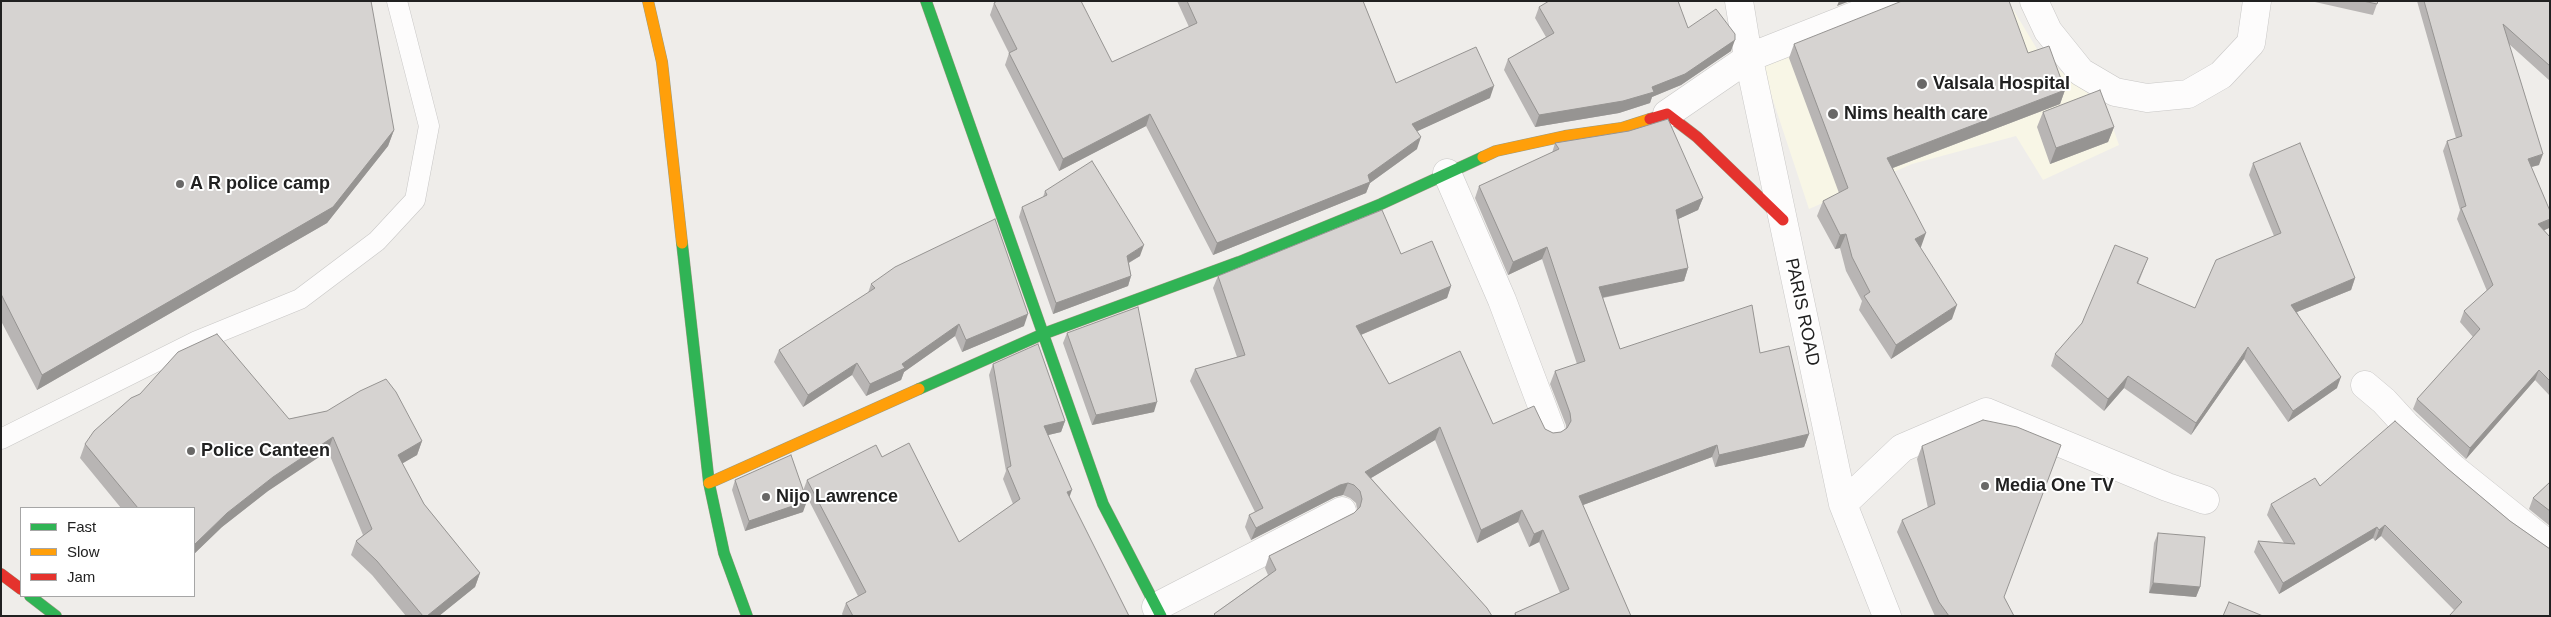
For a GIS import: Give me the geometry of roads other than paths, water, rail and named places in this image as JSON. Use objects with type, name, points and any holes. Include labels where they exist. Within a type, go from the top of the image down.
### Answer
[{"type":"street","points":[[648,1],[662,62],[708,482],[724,553],[747,616]]},
{"type":"street","points":[[926,1],[1103,504],[1159,611],[1342,511]]},
{"type":"street","name":"PARIS ROAD","points":[[1739,1],[1843,504],[1887,616]]},
{"type":"street","points":[[708,482],[1043,334],[1239,262],[1381,204],[1496,151],[1565,136],[1622,128],[1667,114],[1750,57],[1892,1]]},
{"type":"street","points":[[2034,1],[2048,31],[2081,72],[2115,92],[2147,98],[2188,94],[2220,75],[2251,43],[2257,1]]},
{"type":"street","points":[[1667,114],[1696,137],[1783,220]]},
{"type":"street","points":[[1447,173],[1502,300],[1551,430]]},
{"type":"street","points":[[2365,385],[2384,400],[2406,425],[2454,470],[2550,546]]},
{"type":"street","points":[[1843,504],[1902,448],[1986,412],[2167,487],[2205,500]]},
{"type":"street","points":[[1,574],[20,588]]},
{"type":"street","points":[[31,597],[56,616]]},
{"type":"lane","points":[[1,439],[197,341],[300,299],[377,241],[416,200],[429,126],[397,1]]},
{"type":"place","name":"Valsala Hospital","points":[[1922,84]]},
{"type":"place","name":"Nims health care","points":[[1833,114]]},
{"type":"place","name":"A R police camp","points":[[180,184]]},
{"type":"place","name":"Police Canteen","points":[[191,451]]},
{"type":"place","name":"Media One TV","points":[[1985,486]]},
{"type":"place","name":"Nijo Lawrence","points":[[766,497]]}]
